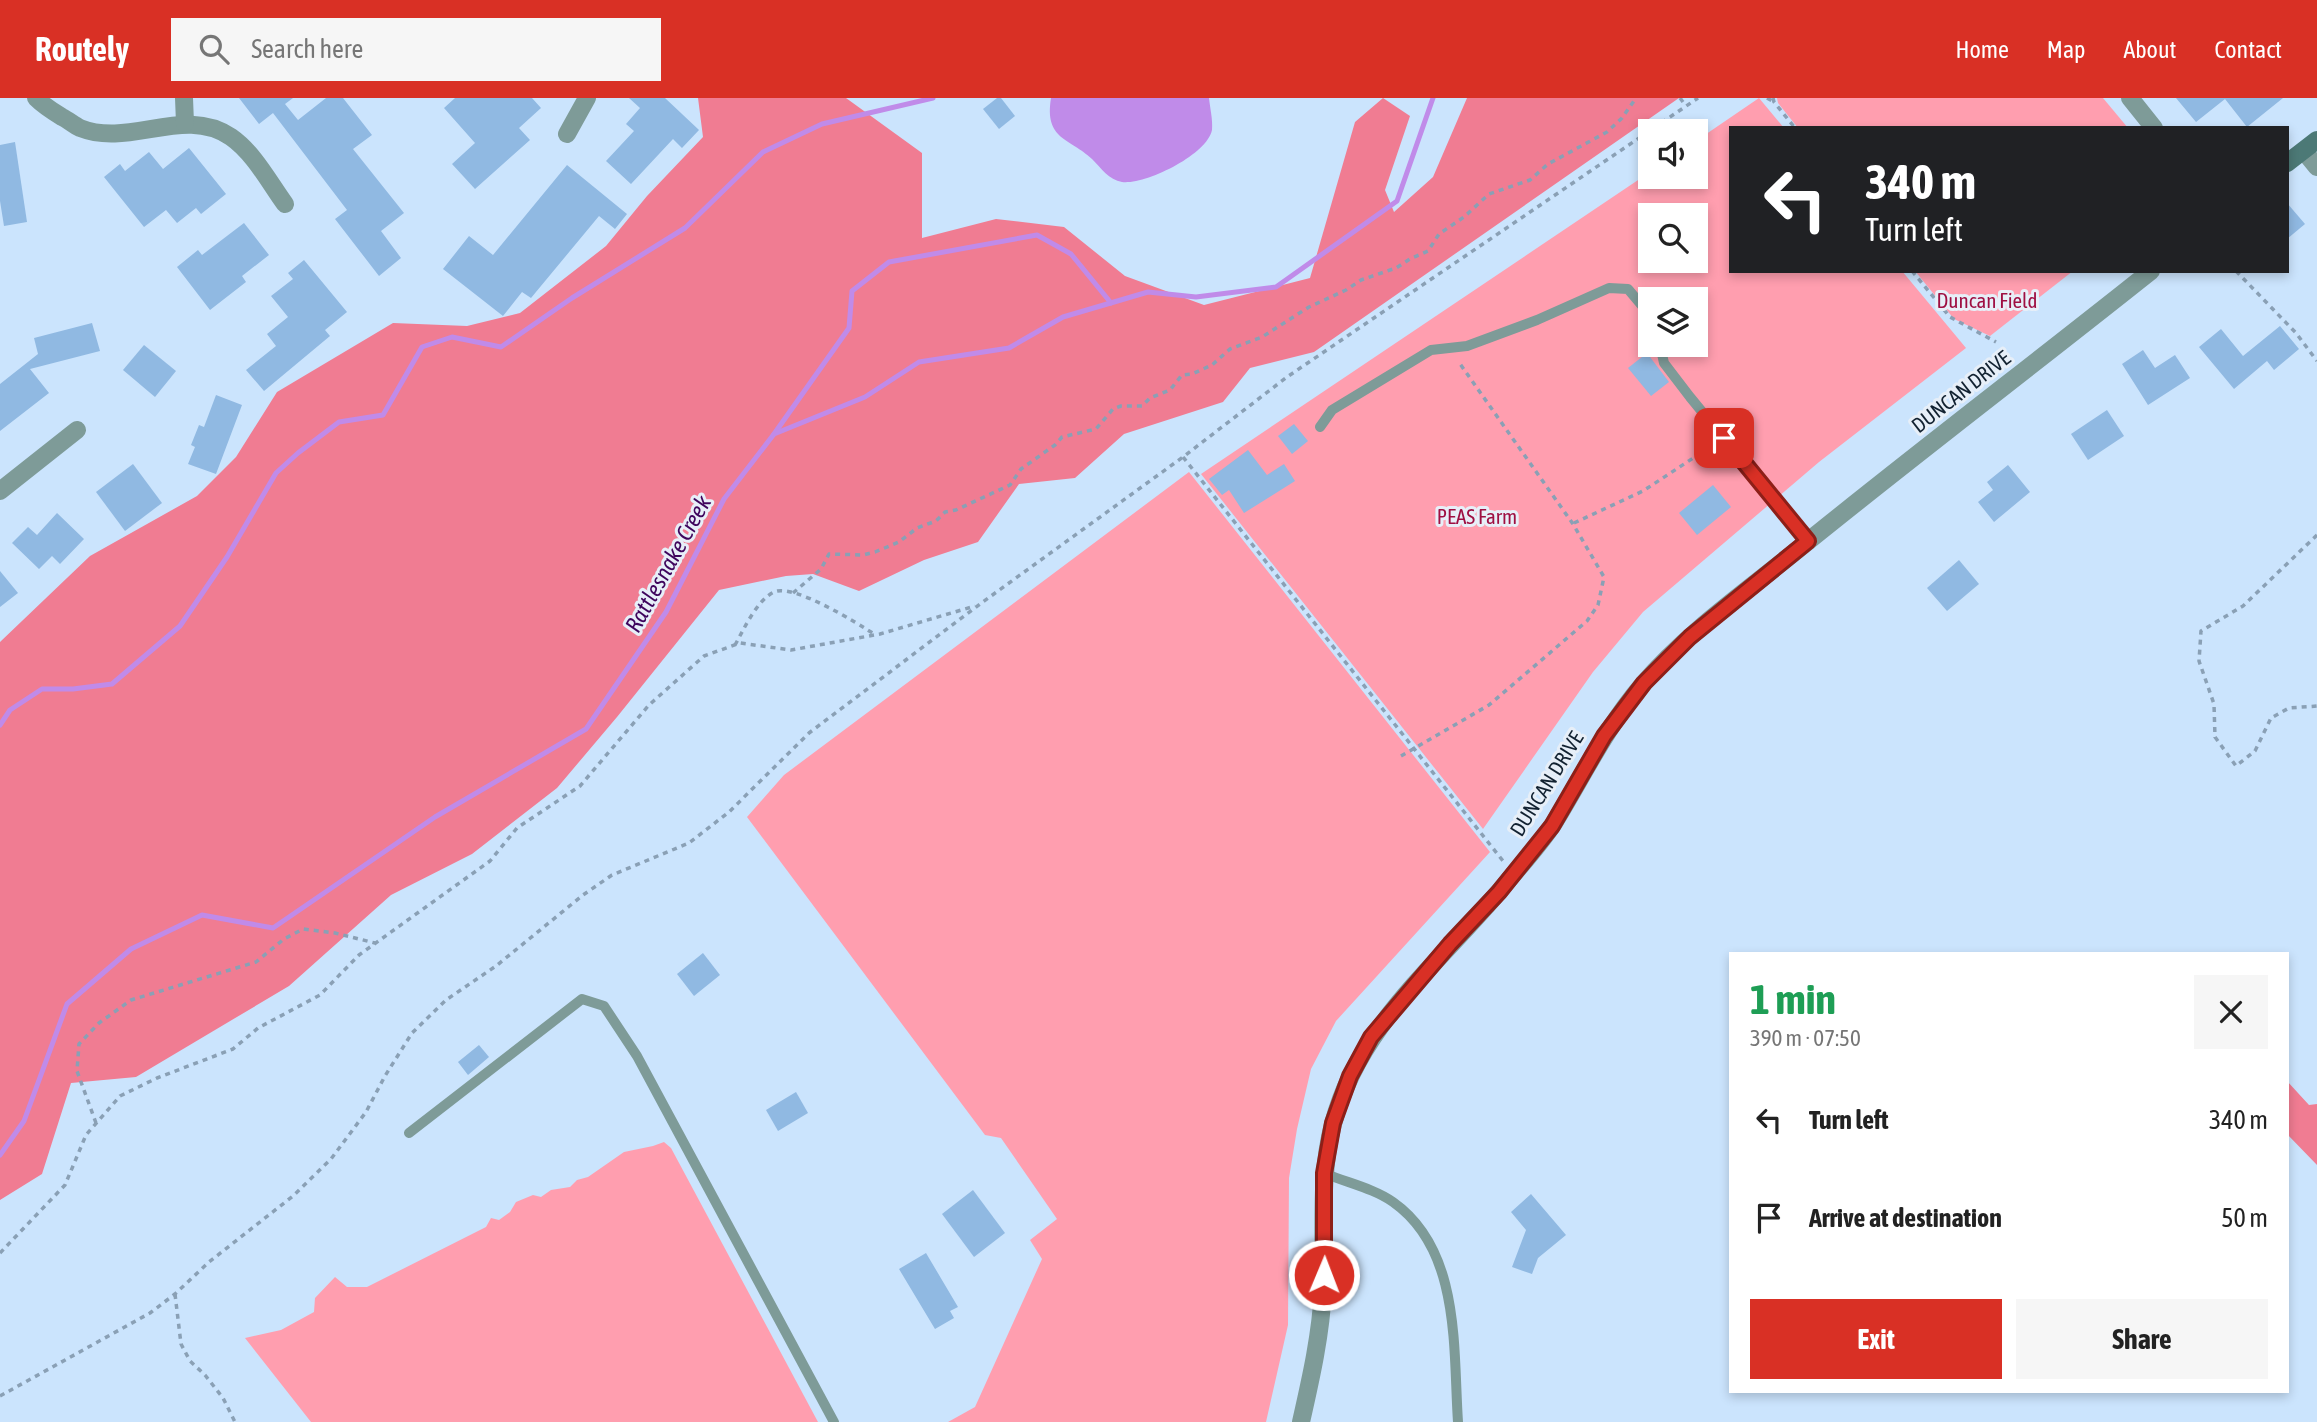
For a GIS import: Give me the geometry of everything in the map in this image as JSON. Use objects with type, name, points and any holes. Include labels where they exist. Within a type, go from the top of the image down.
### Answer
[{"type":"street","points":[[36,98],[43,106],[81,128],[106,133],[131,132],[185,123],[211,126],[232,138],[246,151],[285,204]]},
{"type":"street","points":[[184,98],[185,123]]},
{"type":"street","points":[[567,134],[587,98]]},
{"type":"street","points":[[2130,98],[2152,126]]},
{"type":"street","points":[[2289,162],[2310,146],[2317,167]]},
{"type":"street","name":"DUNCAN DRIVE","points":[[1301,1422],[1317,1350],[1323,1294],[1324,1173],[1333,1123],[1350,1076],[1371,1037],[1552,826],[1604,736],[1644,683],[1690,637],[2148,273]]},
{"type":"street","points":[[0,491],[77,430]]},
{"type":"lane","points":[[1320,427],[1332,410],[1431,350],[1467,346],[1609,288],[1628,289],[1638,301]]},
{"type":"lane","points":[[1663,357],[1664,363],[1808,541]]},
{"type":"lane","points":[[409,1133],[582,999],[604,1006],[637,1056],[834,1422]]},
{"type":"lane","points":[[1324,1173],[1376,1192],[1395,1203],[1414,1220],[1434,1251],[1448,1289],[1458,1422]]},
{"type":"path","points":[[793,593],[821,569],[829,554],[876,552],[899,542],[917,528],[936,521],[945,512],[993,495],[1010,485],[1021,468],[1055,445],[1062,437],[1096,429],[1113,410],[1121,407],[1142,407],[1150,398],[1170,390],[1182,376],[1212,365],[1230,349],[1262,337],[1309,307],[1361,280],[1396,268],[1399,264],[1428,251],[1439,234],[1464,217],[1489,194],[1530,180],[1548,164],[1606,131],[1622,118],[1636,98]]},
{"type":"path","points":[[1680,98],[1686,106]]},
{"type":"path","points":[[0,1396],[150,1313],[209,1262],[293,1196],[331,1159],[366,1112],[412,1033],[446,1000],[496,966],[583,895],[612,876],[689,843],[729,812],[809,733],[1287,377],[1698,98]]},
{"type":"path","points":[[1767,98],[1774,100],[1794,126]]},
{"type":"path","points":[[1914,273],[1950,317],[1996,342]]},
{"type":"path","points":[[2238,273],[2297,333],[2317,361]]},
{"type":"path","points":[[1401,756],[1489,705],[1587,621],[1598,605],[1604,577],[1573,524],[1448,348]]},
{"type":"path","points":[[1573,524],[1643,491],[1724,438]]},
{"type":"path","points":[[1183,457],[1513,874]]},
{"type":"path","points":[[2317,535],[2243,606],[2201,631],[2199,661],[2214,704],[2215,737],[2236,766],[2255,751],[2271,718],[2289,708],[2317,706]]},
{"type":"path","points":[[735,645],[752,614],[774,592],[786,590],[834,609],[876,635]]},
{"type":"path","points":[[0,1253],[65,1185],[86,1135],[120,1096],[157,1078],[233,1049],[258,1028],[320,995],[359,955],[490,861],[517,828],[580,786],[649,705],[704,656],[740,643],[791,650],[876,635],[980,604]]},
{"type":"path","points":[[96,1123],[77,1071],[79,1044],[99,1023],[131,1000],[256,962],[284,939],[303,929],[335,933],[375,943]]},
{"type":"path","points":[[175,1294],[181,1344],[190,1362],[205,1375],[223,1398],[235,1422]]},
{"type":"green space","name":"PEAS Farm","points":[[1759,98],[1782,126],[1729,126],[1729,273],[1904,273],[1966,348],[1819,462],[1643,612],[1593,672],[1483,829],[1201,474],[1638,180],[1638,189],[1708,189],[1708,133]]},
{"type":"green space","points":[[1777,98],[2103,98],[2126,126],[1796,126]]},
{"type":"green space","name":"Duncan Field","points":[[1917,273],[2070,273],[1990,336],[1954,319]]},
{"type":"green space","points":[[1189,472],[1490,852],[1336,1021],[1311,1069],[1289,1178],[1288,1325],[1266,1422],[948,1422],[975,1407],[1042,1259],[1030,1240],[1057,1219],[1001,1138],[985,1135],[747,817],[784,775]]},
{"type":"green space","points":[[664,1142],[671,1148],[818,1422],[311,1422],[245,1338],[281,1330],[314,1312],[315,1298],[335,1277],[347,1287],[367,1287],[486,1227],[491,1218],[499,1220],[510,1212],[516,1202],[533,1195],[541,1197],[551,1190],[570,1187],[624,1152]]},
{"type":"shaded area","points":[[698,98],[846,98],[922,153],[922,238],[996,219],[1064,227],[1125,276],[1204,305],[1310,278],[1355,122],[1383,98],[1410,116],[1385,190],[1394,212],[1433,177],[1467,98],[1679,98],[1649,119],[1638,119],[1638,127],[1314,352],[1250,368],[1223,402],[1124,434],[1075,478],[1019,484],[978,542],[924,560],[859,591],[813,574],[786,576],[719,590],[557,788],[472,854],[391,895],[289,986],[136,1077],[71,1083],[42,1174],[0,1200],[0,642],[90,556],[197,496],[236,457],[277,392],[393,323],[467,326],[520,313],[606,246],[647,196],[703,137]]},
{"type":"shaded area","points":[[1051,98],[1209,98],[1212,130],[1208,140],[1199,149],[1174,166],[1145,179],[1122,182],[1109,176],[1055,130],[1051,122]]},
{"type":"shaded area","points":[[2289,1083],[2309,1105],[2317,1104],[2317,1165],[2289,1136]]},
{"type":"building","points":[[239,98],[293,98],[285,104],[298,120],[326,98],[343,98],[372,135],[353,149],[404,213],[381,231],[401,258],[379,276],[335,219],[347,210],[273,113],[259,124]]},
{"type":"building","points":[[455,98],[532,98],[541,108],[519,128],[530,140],[475,189],[452,164],[475,143],[444,108]]},
{"type":"building","points":[[629,98],[665,98],[699,130],[682,148],[673,139],[631,184],[606,161],[634,131],[626,124],[640,108]]},
{"type":"building","points":[[1001,98],[1015,116],[999,129],[983,109]]},
{"type":"building","points":[[2176,98],[2283,98],[2248,126],[2225,99],[2196,122]]},
{"type":"building","points":[[15,142],[27,222],[4,226],[0,201],[0,145]]},
{"type":"building","points":[[189,148],[226,194],[201,214],[196,208],[177,223],[166,210],[144,227],[104,177],[120,164],[125,171],[149,152],[163,169]]},
{"type":"building","points":[[567,165],[627,214],[615,229],[599,216],[531,298],[522,292],[503,316],[443,269],[469,236],[493,255]]},
{"type":"building","points":[[2289,205],[2305,224],[2289,237]]},
{"type":"building","points":[[244,223],[269,255],[242,276],[246,282],[210,310],[177,267],[198,250],[202,255]]},
{"type":"building","points":[[304,260],[347,312],[325,330],[330,336],[264,391],[246,370],[276,346],[267,334],[288,317],[271,296],[293,279],[288,273]]},
{"type":"building","points":[[92,323],[100,351],[30,369],[49,393],[0,431],[0,384],[38,354],[34,338]]},
{"type":"building","points":[[2280,326],[2299,349],[2274,370],[2267,361],[2234,389],[2199,347],[2221,329],[2243,356]]},
{"type":"building","points":[[144,345],[176,371],[155,397],[123,370]]},
{"type":"building","points":[[2143,350],[2155,368],[2175,355],[2190,378],[2148,405],[2122,364]]},
{"type":"building","points":[[1642,357],[1650,357],[1669,382],[1651,396],[1628,368]]},
{"type":"building","points":[[216,395],[242,405],[216,474],[188,464],[195,447],[191,445],[199,425],[204,427]]},
{"type":"building","points":[[2107,410],[2124,436],[2088,460],[2071,434]]},
{"type":"building","points":[[1294,424],[1308,441],[1292,454],[1278,436]]},
{"type":"building","points":[[1248,450],[1267,475],[1284,464],[1295,481],[1244,513],[1229,490],[1222,495],[1209,479]]},
{"type":"building","points":[[133,464],[162,503],[125,531],[96,492]]},
{"type":"building","points":[[2008,465],[2030,492],[1994,522],[1978,502],[1993,490],[1987,482]]},
{"type":"building","points":[[1713,485],[1731,507],[1697,535],[1679,513]]},
{"type":"building","points":[[57,513],[84,539],[60,564],[52,556],[39,569],[12,543],[28,527],[37,535]]},
{"type":"building","points":[[1959,560],[1979,584],[1947,611],[1927,588]]},
{"type":"building","points":[[0,571],[18,593],[0,607]]},
{"type":"building","points":[[703,953],[720,975],[694,996],[677,974]]},
{"type":"building","points":[[479,1045],[489,1057],[468,1075],[458,1062]]},
{"type":"building","points":[[796,1092],[808,1113],[778,1131],[766,1110]]},
{"type":"building","points":[[973,1190],[1005,1233],[974,1257],[942,1214]]},
{"type":"building","points":[[1531,1194],[1566,1235],[1538,1258],[1532,1274],[1512,1267],[1526,1230],[1511,1212]]},
{"type":"building","points":[[926,1253],[958,1307],[950,1311],[954,1318],[935,1329],[899,1269]]},
{"type":"waterway","points":[[0,725],[10,710],[42,689],[73,689],[112,684],[180,626],[227,557],[276,473],[339,422],[383,415],[422,347],[452,337],[501,347],[572,298],[685,228],[763,152],[822,124],[933,98]]},
{"type":"waterway","name":"Rattlesnake Creek","points":[[0,1155],[24,1121],[67,1004],[131,949],[202,915],[273,928],[435,817],[586,729],[666,612],[724,499],[774,434],[865,397],[919,362],[1009,348],[1063,317],[1148,292],[1196,297],[1276,287],[1397,201],[1433,98]]},
{"type":"waterway","points":[[774,434],[849,328],[852,291],[889,262],[1037,235],[1071,254],[1111,303]]},
{"type":"route","points":[[1324,1275],[1324,1173],[1333,1123],[1350,1076],[1371,1037],[1450,944],[1499,892],[1552,826],[1604,736],[1644,683],[1690,637],[1808,541],[1724,438]]}]
